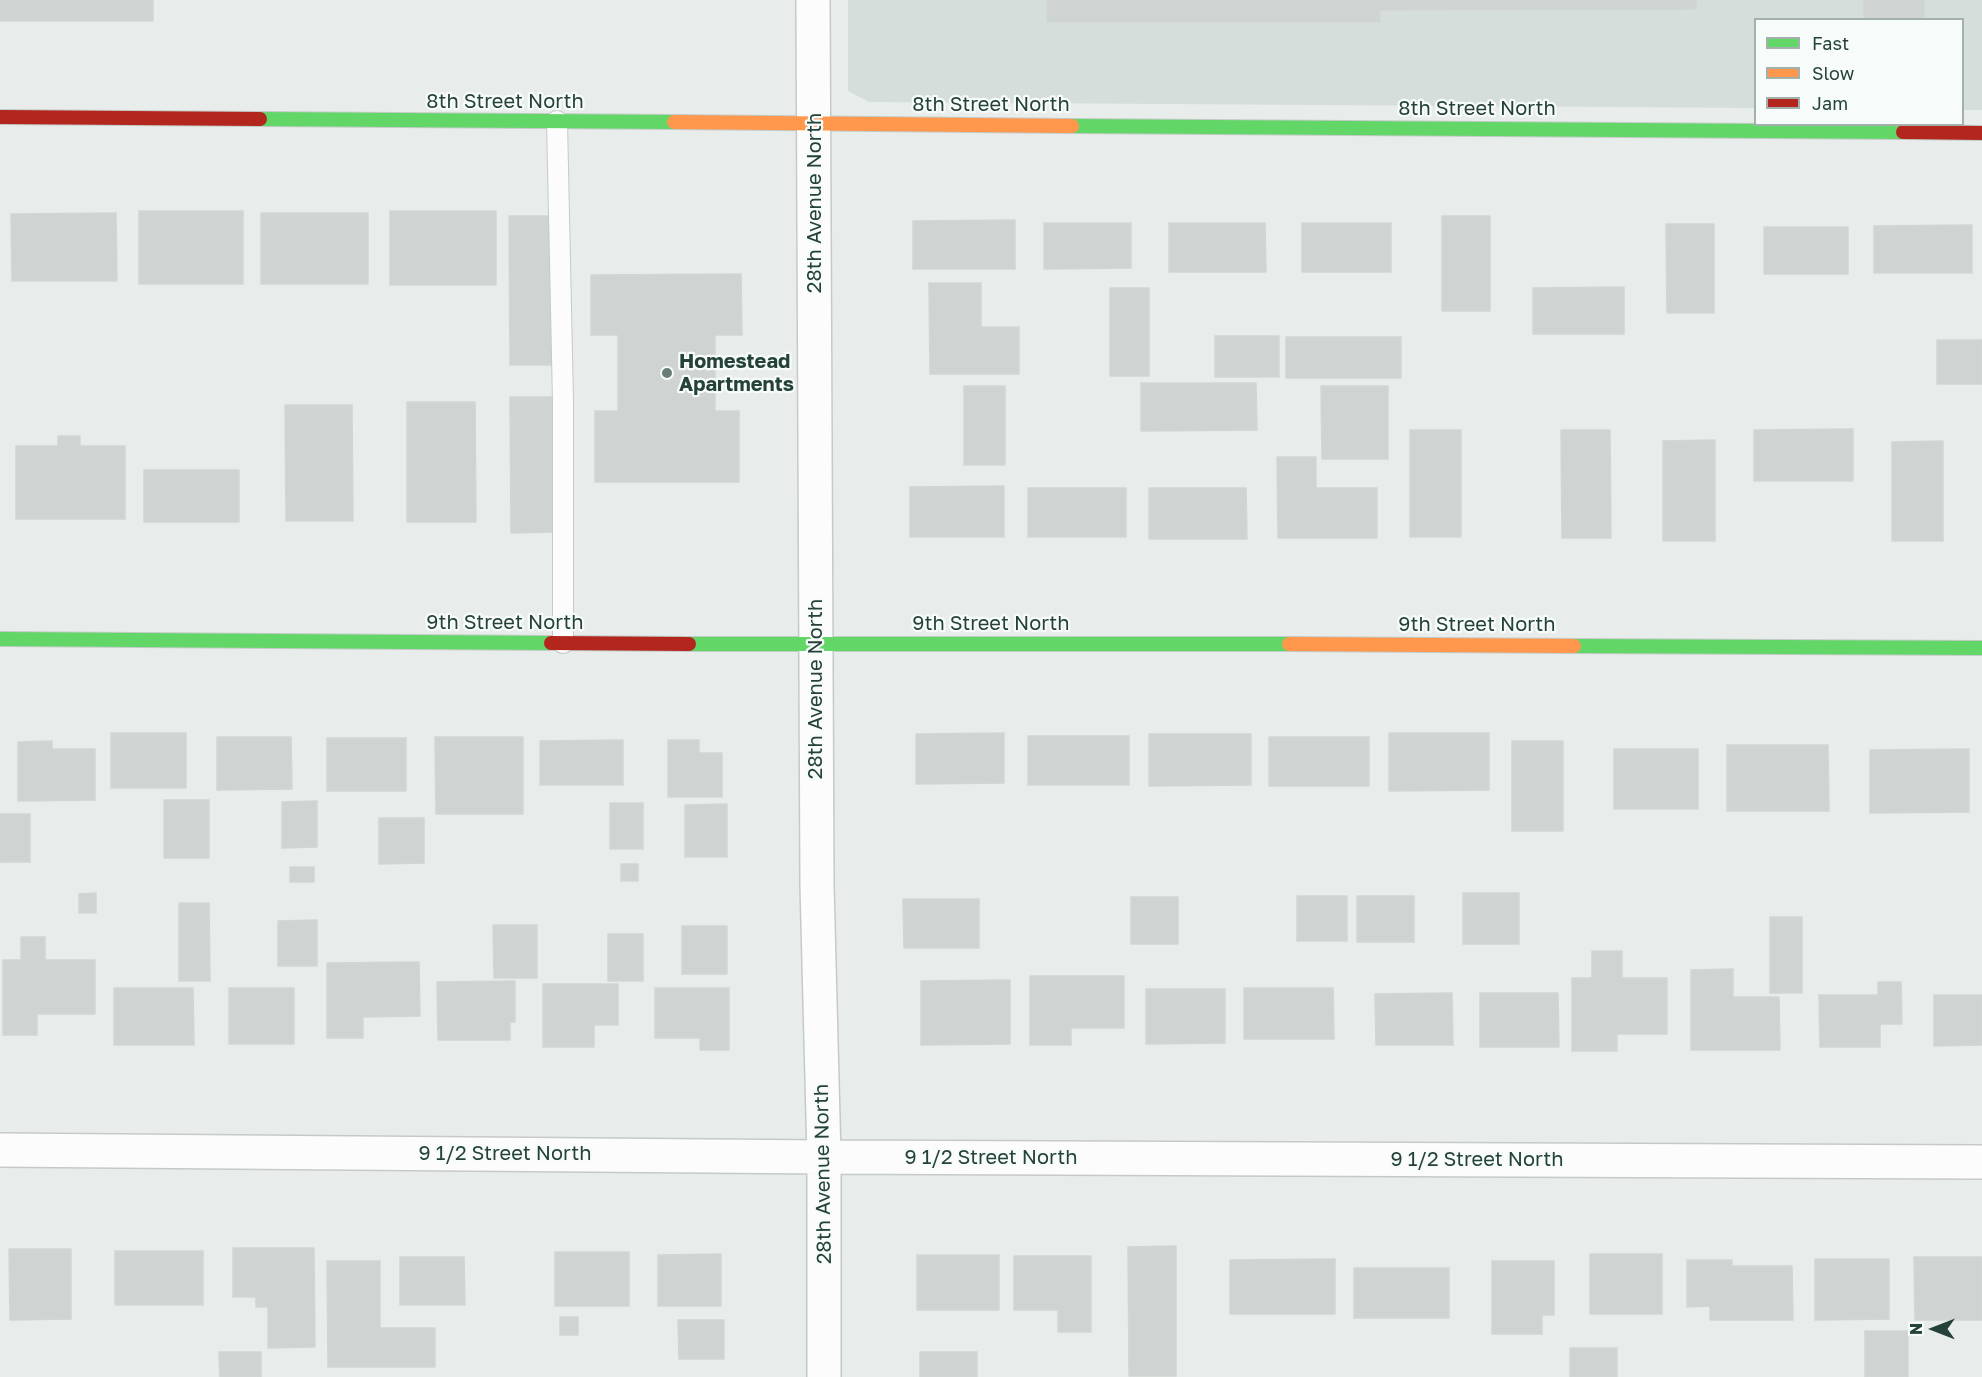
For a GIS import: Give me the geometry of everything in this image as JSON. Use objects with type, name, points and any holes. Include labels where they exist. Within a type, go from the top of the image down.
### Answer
[{"type":"street","name":"28th Avenue North","points":[[813,0],[817,885],[824,1157],[824,1377]]},
{"type":"street","name":"8th Street North","points":[[0,117],[1982,133]]},
{"type":"street","name":"9th Street North","points":[[0,639],[816,645],[1147,643],[1982,648]]},
{"type":"street","name":"9 1/2 Street North","points":[[0,1150],[824,1157],[1982,1162]]},
{"type":"lane","points":[[557,121],[563,402],[563,643]]},
{"type":"shaded area","points":[[848,0],[1982,0],[1982,110],[1964,110],[1964,18],[1754,18],[1754,108],[869,102],[848,91]]},
{"type":"building","points":[[0,0],[153,0],[153,21],[0,21]]},
{"type":"building","points":[[1047,0],[1696,0],[1696,9],[1380,10],[1380,22],[1047,22]]},
{"type":"building","points":[[1864,0],[1924,0],[1924,18],[1864,18]]},
{"type":"building","points":[[139,211],[243,211],[243,284],[139,284]]},
{"type":"building","points":[[390,211],[496,211],[496,285],[390,285]]},
{"type":"building","points":[[116,213],[117,281],[12,281],[11,214]]},
{"type":"building","points":[[261,213],[368,213],[368,284],[261,284]]},
{"type":"building","points":[[509,216],[551,216],[552,365],[510,365]]},
{"type":"building","points":[[1442,216],[1490,216],[1490,311],[1442,311]]},
{"type":"building","points":[[1015,220],[1015,269],[913,269],[913,221]]},
{"type":"building","points":[[1044,223],[1131,223],[1131,268],[1044,269]]},
{"type":"building","points":[[1169,223],[1265,223],[1266,272],[1169,272]]},
{"type":"building","points":[[1302,223],[1391,223],[1391,272],[1302,272]]},
{"type":"building","points":[[1666,224],[1714,224],[1714,313],[1667,313]]},
{"type":"building","points":[[1972,225],[1972,273],[1874,273],[1874,226]]},
{"type":"building","points":[[1764,227],[1848,227],[1848,274],[1764,274]]},
{"type":"building","name":"Homestead Apartments","points":[[741,274],[742,335],[715,335],[715,411],[739,411],[739,482],[595,482],[595,411],[618,411],[618,335],[591,335],[591,275]]},
{"type":"building","points":[[929,283],[981,283],[981,327],[1019,327],[1019,374],[930,374]]},
{"type":"building","points":[[1624,287],[1624,334],[1533,334],[1533,288]]},
{"type":"building","points":[[1110,288],[1149,288],[1149,376],[1110,376]]},
{"type":"building","points":[[1215,336],[1279,336],[1279,377],[1215,377]]},
{"type":"building","points":[[1286,337],[1401,337],[1401,378],[1286,378]]},
{"type":"building","points":[[1937,340],[1982,340],[1982,384],[1937,384]]},
{"type":"building","points":[[1141,383],[1256,383],[1257,430],[1141,431]]},
{"type":"building","points":[[964,386],[1005,386],[1005,465],[964,465]]},
{"type":"building","points":[[1321,386],[1388,386],[1388,459],[1322,459]]},
{"type":"building","points":[[510,397],[552,397],[553,532],[511,533]]},
{"type":"building","points":[[407,402],[475,402],[476,522],[407,522]]},
{"type":"building","points":[[285,405],[352,405],[353,521],[286,521]]},
{"type":"building","points":[[1853,429],[1853,481],[1754,481],[1754,430]]},
{"type":"building","points":[[1410,430],[1461,430],[1461,537],[1410,537]]},
{"type":"building","points":[[1561,430],[1610,430],[1611,538],[1562,538]]},
{"type":"building","points":[[58,436],[80,436],[80,446],[125,446],[125,519],[16,519],[16,446],[58,446]]},
{"type":"building","points":[[1715,440],[1715,541],[1663,541],[1663,441]]},
{"type":"building","points":[[1943,441],[1943,541],[1892,541],[1892,442]]},
{"type":"building","points":[[1277,457],[1316,457],[1316,488],[1377,488],[1377,538],[1278,538]]},
{"type":"building","points":[[144,470],[239,470],[239,522],[144,522]]},
{"type":"building","points":[[1004,486],[1004,537],[910,537],[910,487]]},
{"type":"building","points":[[1028,488],[1126,488],[1126,537],[1028,537]]},
{"type":"building","points":[[1149,488],[1246,488],[1247,539],[1149,539]]},
{"type":"building","points":[[111,733],[186,733],[186,788],[111,788]]},
{"type":"building","points":[[1004,733],[1004,783],[916,784],[916,734]]},
{"type":"building","points":[[1389,733],[1489,733],[1489,790],[1389,791]]},
{"type":"building","points":[[1149,734],[1251,734],[1251,785],[1149,786]]},
{"type":"building","points":[[1028,736],[1129,736],[1129,785],[1028,785]]},
{"type":"building","points":[[217,737],[291,737],[292,789],[217,790]]},
{"type":"building","points":[[435,737],[523,737],[523,814],[436,814]]},
{"type":"building","points":[[1269,737],[1369,737],[1369,786],[1269,786]]},
{"type":"building","points":[[327,738],[406,738],[406,791],[327,791]]},
{"type":"building","points":[[623,740],[623,785],[540,785],[540,741]]},
{"type":"building","points":[[668,740],[699,740],[699,753],[722,753],[722,797],[668,797]]},
{"type":"building","points":[[52,741],[52,749],[95,749],[95,800],[18,801],[18,742]]},
{"type":"building","points":[[1512,741],[1563,741],[1563,831],[1512,831]]},
{"type":"building","points":[[1727,745],[1828,745],[1829,811],[1727,811]]},
{"type":"building","points":[[1614,749],[1698,749],[1698,809],[1614,809]]},
{"type":"building","points":[[1969,749],[1969,812],[1870,813],[1870,750]]},
{"type":"building","points":[[164,800],[209,800],[209,858],[164,858]]},
{"type":"building","points":[[317,801],[317,847],[282,848],[282,802]]},
{"type":"building","points":[[610,803],[643,803],[643,849],[610,849]]},
{"type":"building","points":[[727,804],[727,857],[685,857],[685,805]]},
{"type":"building","points":[[0,814],[30,814],[30,862],[0,862]]},
{"type":"building","points":[[379,818],[424,818],[424,863],[379,864]]},
{"type":"building","points":[[621,864],[638,864],[638,881],[621,881]]},
{"type":"building","points":[[290,867],[314,867],[314,882],[290,882]]},
{"type":"building","points":[[96,893],[96,913],[79,913],[79,894]]},
{"type":"building","points":[[1463,893],[1519,893],[1519,944],[1463,944]]},
{"type":"building","points":[[1297,896],[1347,896],[1347,941],[1297,941]]},
{"type":"building","points":[[1357,896],[1414,896],[1414,942],[1357,942]]},
{"type":"building","points":[[1131,897],[1178,897],[1178,944],[1131,944]]},
{"type":"building","points":[[903,899],[979,899],[979,948],[904,948]]},
{"type":"building","points":[[179,903],[209,903],[210,981],[179,981]]},
{"type":"building","points":[[1770,917],[1802,917],[1802,993],[1770,993]]},
{"type":"building","points":[[317,920],[317,966],[278,966],[278,921]]},
{"type":"building","points":[[493,925],[537,925],[537,978],[494,978]]},
{"type":"building","points":[[682,926],[727,926],[727,974],[682,974]]},
{"type":"building","points":[[608,934],[643,934],[643,981],[608,981]]},
{"type":"building","points":[[21,937],[45,937],[45,960],[95,960],[95,1014],[37,1014],[37,1035],[3,1035],[3,960],[21,960]]},
{"type":"building","points":[[1592,951],[1622,951],[1622,978],[1667,978],[1667,1034],[1617,1034],[1617,1051],[1572,1051],[1572,978],[1592,978]]},
{"type":"building","points":[[419,962],[420,1016],[363,1017],[363,1038],[327,1038],[327,963]]},
{"type":"building","points":[[1733,969],[1733,997],[1779,997],[1780,1050],[1691,1050],[1691,970]]},
{"type":"building","points":[[1030,976],[1124,976],[1124,1028],[1071,1028],[1071,1045],[1030,1045]]},
{"type":"building","points":[[1010,980],[1010,1044],[921,1045],[921,981]]},
{"type":"building","points":[[515,981],[515,1022],[510,1022],[510,1040],[438,1040],[437,982]]},
{"type":"building","points":[[1878,982],[1901,982],[1902,1024],[1880,1024],[1880,1047],[1820,1047],[1819,995],[1878,995]]},
{"type":"building","points":[[543,984],[618,984],[618,1025],[594,1025],[594,1047],[543,1047]]},
{"type":"building","points":[[114,988],[193,988],[194,1045],[114,1045]]},
{"type":"building","points":[[229,988],[294,988],[294,1044],[229,1044]]},
{"type":"building","points":[[655,988],[729,988],[729,1050],[700,1050],[700,1038],[655,1038]]},
{"type":"building","points":[[1244,988],[1333,988],[1334,1039],[1244,1039]]},
{"type":"building","points":[[1146,989],[1225,989],[1225,1043],[1146,1044]]},
{"type":"building","points":[[1452,993],[1453,1045],[1376,1045],[1375,994]]},
{"type":"building","points":[[1480,993],[1558,993],[1559,1047],[1480,1047]]},
{"type":"building","points":[[1934,995],[1982,995],[1982,1045],[1934,1046]]},
{"type":"building","points":[[1176,1246],[1176,1376],[1129,1376],[1128,1247]]},
{"type":"building","points":[[233,1248],[314,1248],[315,1347],[268,1348],[268,1307],[256,1307],[256,1297],[233,1297]]},
{"type":"building","points":[[9,1249],[71,1249],[71,1319],[10,1320]]},
{"type":"building","points":[[115,1251],[203,1251],[203,1305],[115,1305]]},
{"type":"building","points":[[555,1252],[629,1252],[629,1306],[555,1306]]},
{"type":"building","points":[[721,1254],[721,1306],[658,1306],[658,1255]]},
{"type":"building","points":[[1590,1254],[1662,1254],[1662,1314],[1590,1314]]},
{"type":"building","points":[[917,1255],[999,1255],[999,1310],[917,1310]]},
{"type":"building","points":[[1014,1256],[1091,1256],[1091,1332],[1058,1332],[1058,1310],[1014,1310]]},
{"type":"building","points":[[400,1257],[464,1257],[465,1305],[400,1305]]},
{"type":"building","points":[[1914,1257],[1982,1257],[1982,1320],[1915,1320]]},
{"type":"building","points":[[1335,1259],[1335,1314],[1230,1314],[1230,1260]]},
{"type":"building","points":[[1815,1259],[1889,1259],[1889,1319],[1815,1320]]},
{"type":"building","points":[[1687,1260],[1732,1260],[1732,1266],[1792,1266],[1793,1320],[1710,1320],[1710,1306],[1687,1307]]},
{"type":"building","points":[[327,1261],[380,1261],[380,1328],[435,1328],[435,1367],[328,1367]]},
{"type":"building","points":[[1492,1261],[1554,1261],[1554,1315],[1542,1315],[1542,1334],[1492,1334]]},
{"type":"building","points":[[1354,1268],[1449,1268],[1449,1318],[1354,1318]]},
{"type":"building","points":[[560,1317],[578,1317],[578,1335],[560,1335]]},
{"type":"building","points":[[678,1320],[724,1320],[724,1359],[679,1359]]},
{"type":"building","points":[[1865,1331],[1908,1331],[1908,1377],[1865,1377]]},
{"type":"building","points":[[1570,1348],[1617,1348],[1617,1377],[1570,1377]]},
{"type":"building","points":[[219,1352],[261,1352],[261,1377],[220,1377]]},
{"type":"building","points":[[920,1352],[977,1352],[977,1377],[920,1377]]},
{"type":"traffic: fast","points":[[260,119],[674,122]]},
{"type":"traffic: fast","points":[[1072,126],[1903,132]]},
{"type":"traffic: fast","points":[[0,639],[551,643]]},
{"type":"traffic: fast","points":[[689,644],[1289,644]]},
{"type":"traffic: fast","points":[[1574,646],[1982,648]]},
{"type":"traffic: slow","points":[[674,122],[1072,126]]},
{"type":"traffic: slow","points":[[1289,644],[1574,646]]},
{"type":"traffic: jam","points":[[0,117],[260,119]]},
{"type":"traffic: jam","points":[[1903,132],[1982,133]]},
{"type":"traffic: jam","points":[[551,643],[689,644]]},
{"type":"place","name":"Homestead Apartments","points":[[667,373]]}]
